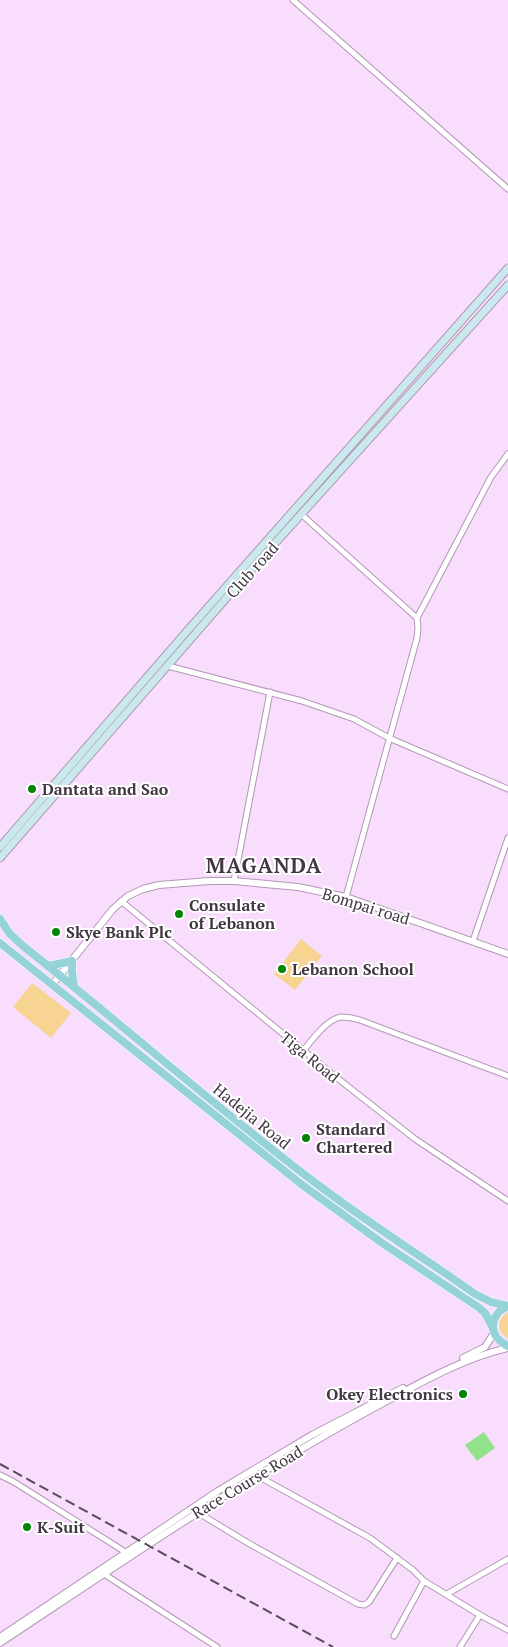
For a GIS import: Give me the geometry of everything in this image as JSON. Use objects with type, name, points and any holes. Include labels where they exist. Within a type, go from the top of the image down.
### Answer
[{"type":"main road","points":[[0,846],[54,790],[289,516],[508,268]]},
{"type":"main road","name":"Club road","points":[[0,858],[54,790],[168,666],[301,514],[508,285]]},
{"type":"main road","points":[[289,516],[295,522]]},
{"type":"main road","name":"Hadejia Road","points":[[0,919],[10,934],[23,946],[230,1116],[354,1212],[476,1294],[490,1302],[508,1306]]},
{"type":"main road","name":"Hadejia Road","points":[[0,943],[309,1190],[382,1243],[478,1306],[485,1313],[498,1339],[508,1347]]},
{"type":"main road","points":[[48,966],[72,961],[74,987]]},
{"type":"main road","points":[[494,1331],[496,1314],[508,1306]]},
{"type":"street","points":[[293,0],[508,190]]},
{"type":"street","points":[[346,898],[416,638],[417,618],[491,477],[508,454]]},
{"type":"street","points":[[301,514],[417,618]]},
{"type":"street","points":[[168,666],[302,701],[354,719],[389,738],[508,789]]},
{"type":"street","points":[[234,881],[270,692]]},
{"type":"street","points":[[473,941],[508,838]]},
{"type":"street","name":"Bompai road","points":[[52,985],[113,909],[143,889],[159,885],[234,881],[298,887],[346,898],[508,954]]},
{"type":"street","name":"Tiga Road","points":[[121,902],[302,1051],[414,1139],[508,1201]]},
{"type":"street","points":[[302,1051],[331,1021],[342,1017],[349,1017],[508,1076]]},
{"type":"street","name":"Race Course Road","points":[[0,1643],[104,1574],[195,1506],[312,1435],[481,1350],[485,1347],[494,1331]]},
{"type":"street","name":"Race Course Road","points":[[0,1636],[256,1475],[324,1436],[418,1385],[484,1354],[508,1347]]},
{"type":"street","points":[[0,1475],[129,1555]]},
{"type":"street","points":[[256,1475],[370,1538],[424,1581],[508,1630]]},
{"type":"street","points":[[197,1512],[248,1543],[358,1604],[364,1605],[369,1602],[397,1558]]},
{"type":"street","points":[[447,1594],[508,1559]]},
{"type":"street","points":[[104,1574],[217,1647]]},
{"type":"street","points":[[394,1636],[424,1581]]},
{"type":"street","points":[[460,1647],[480,1615]]},
{"type":"shaded area","points":[[301,939],[322,956],[295,990],[274,974]]},
{"type":"shaded area","points":[[32,983],[71,1013],[51,1038],[13,1007]]},
{"type":"shaded area","points":[[508,1312],[508,1339],[504,1336],[499,1326],[501,1318]]},
{"type":"shaded area","points":[[484,1432],[495,1448],[477,1461],[465,1445]]},
{"type":"railway","points":[[0,1464],[333,1647]]},
{"type":"place","name":"Dantata and Sao","points":[[32,789]]},
{"type":"place","name":"Consulate of Lebanon","points":[[179,914]]},
{"type":"place","name":"Skye Bank Plc","points":[[56,932]]},
{"type":"place","name":"Lebanon School","points":[[282,969]]},
{"type":"place","name":"Standard Chartered","points":[[306,1138]]},
{"type":"place","name":"Okey Electronics","points":[[463,1394]]},
{"type":"place","name":"K-Suit","points":[[27,1527]]},
{"type":"district","name":"MAGANDA","points":[[264,866]]}]
